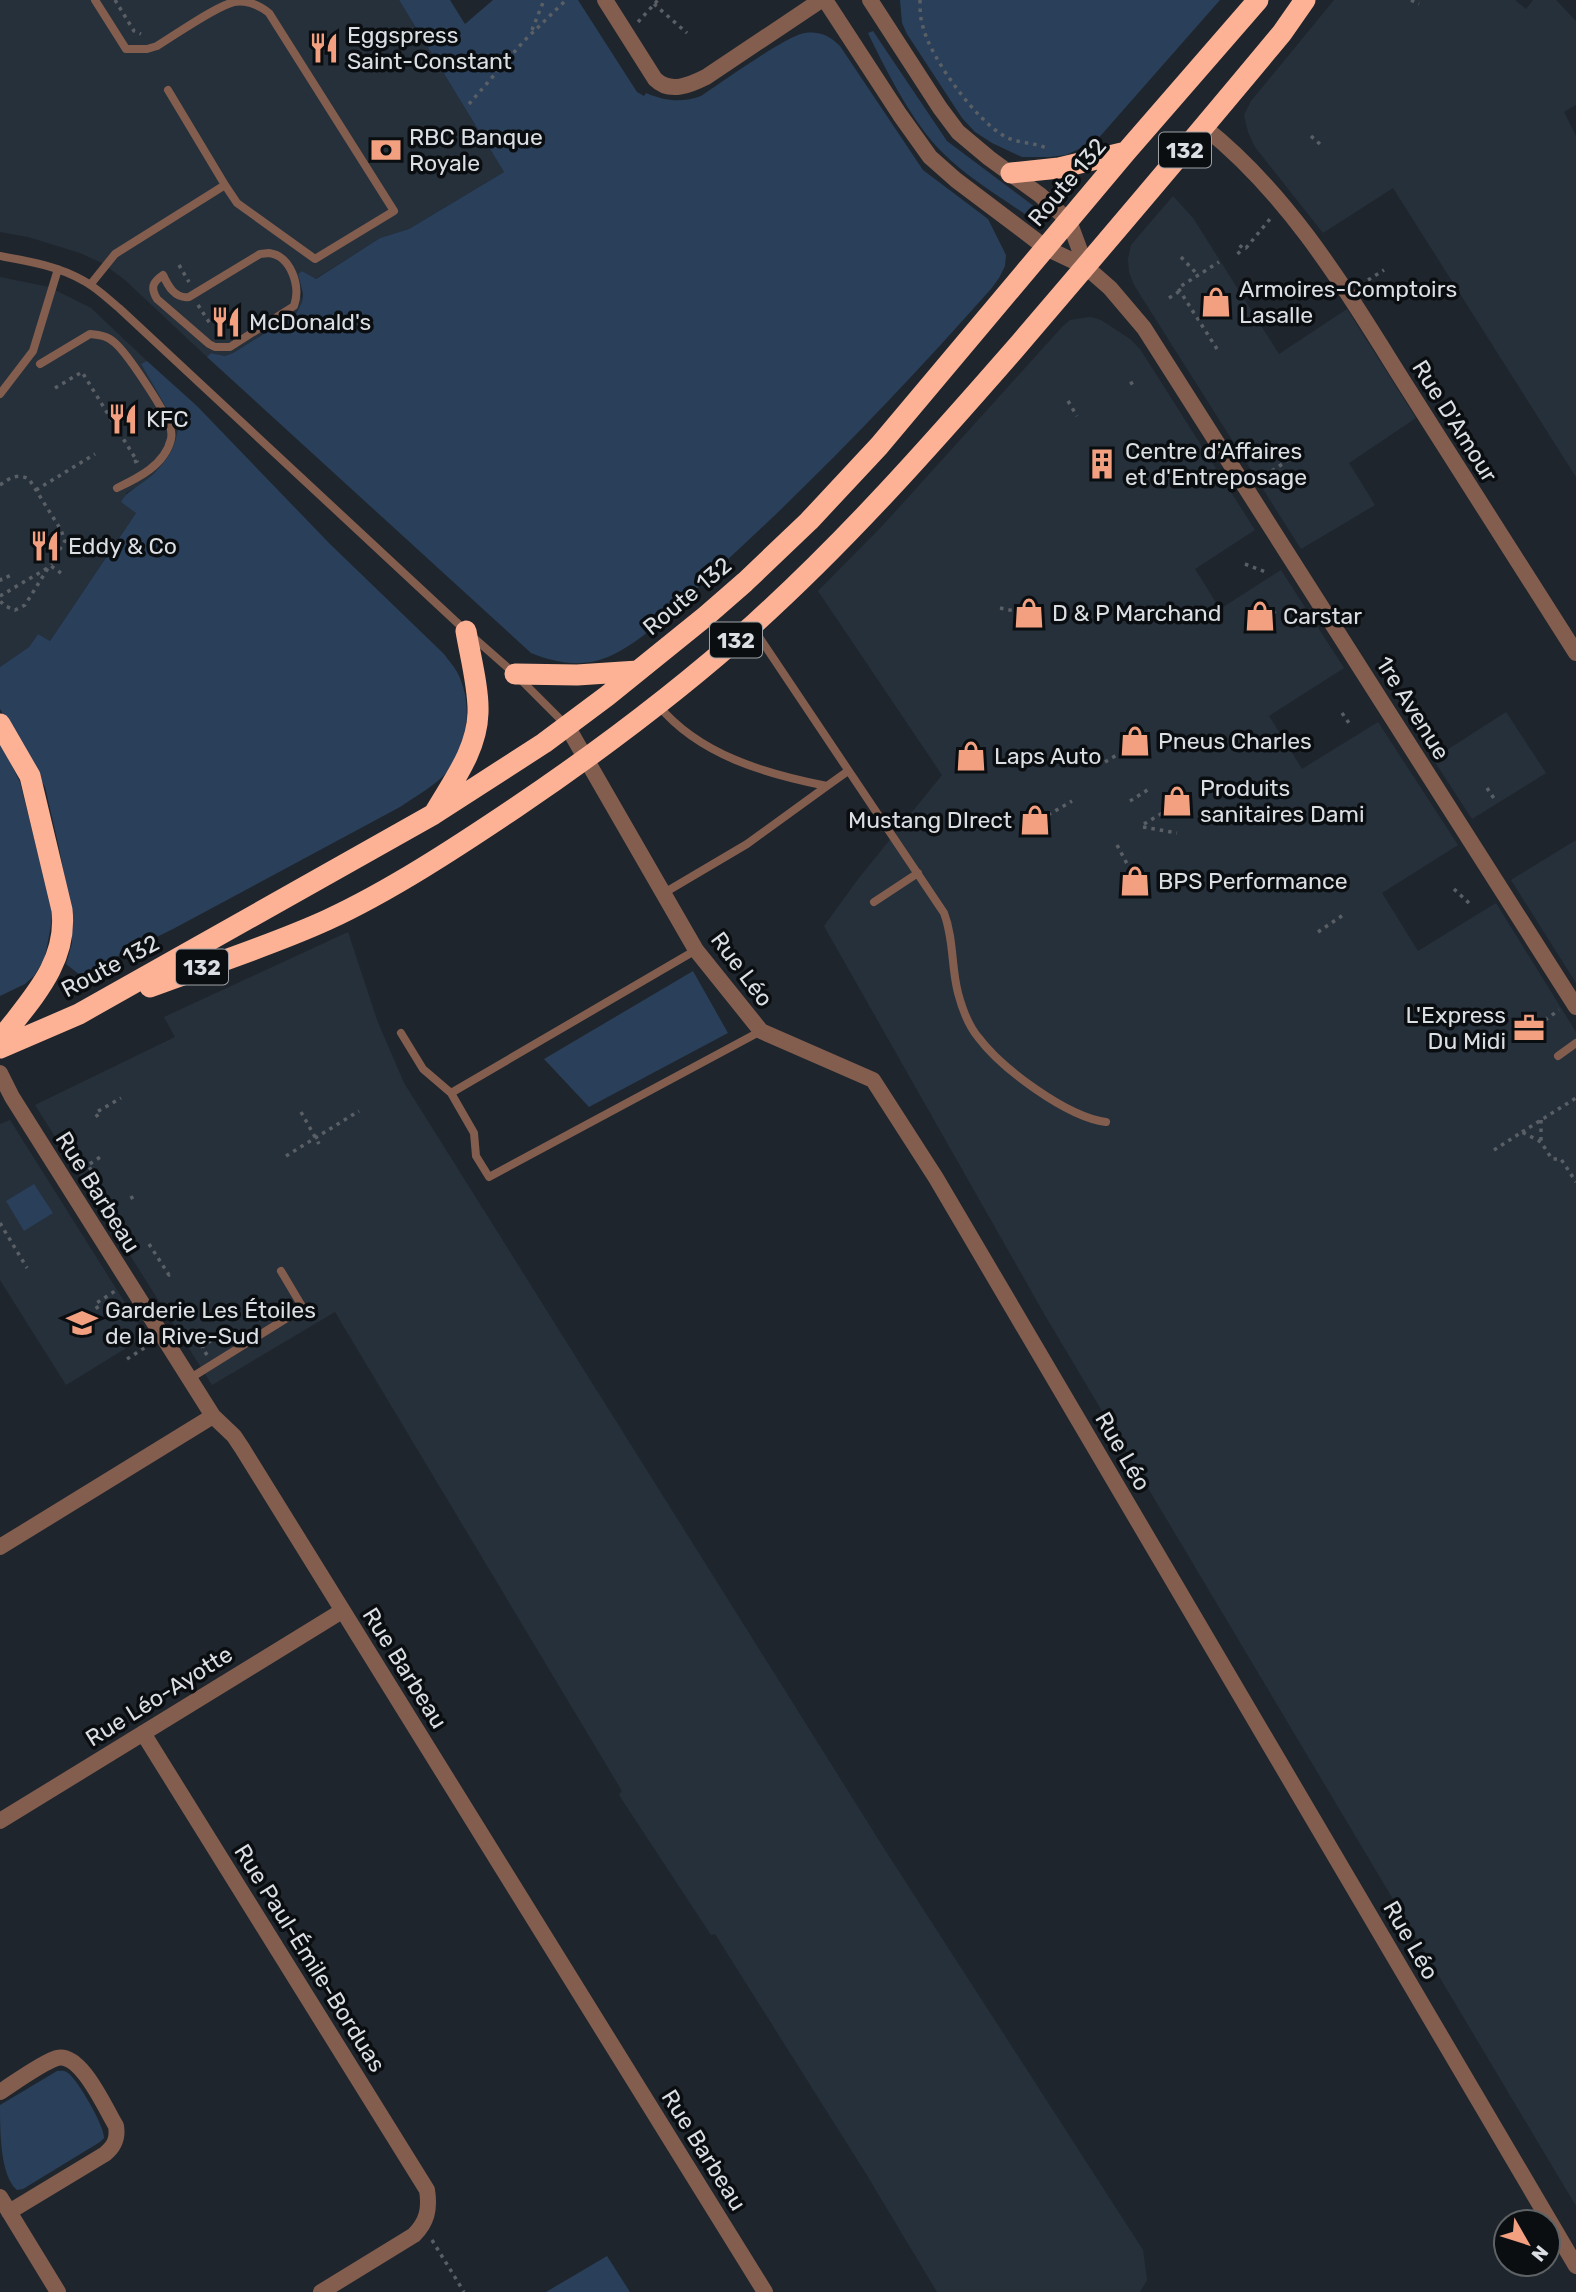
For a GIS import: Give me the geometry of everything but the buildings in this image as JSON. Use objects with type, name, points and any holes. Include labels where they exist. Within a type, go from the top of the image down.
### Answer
[{"type":"highway","name":"Route 132","points":[[0,1048],[79,1014],[434,814],[567,726],[745,582],[830,500],[908,413],[1126,152],[1258,0]]},
{"type":"highway","name":"132","points":[[79,1014],[325,921],[481,831],[586,759],[658,705],[752,626],[849,533],[1086,267],[1282,33],[1305,0]]},
{"type":"highway","points":[[1011,173],[1059,168],[1126,152]]},
{"type":"highway","points":[[434,814],[465,762],[477,726],[478,704],[466,631]]},
{"type":"highway","points":[[515,674],[577,675],[638,671]]},
{"type":"highway","points":[[0,724],[26,767],[36,794],[62,910],[63,929],[59,954],[48,977],[0,1040]]},
{"type":"street","points":[[605,0],[659,84],[667,87],[685,86],[706,77],[823,0],[930,157],[1046,248],[1086,267]]},
{"type":"street","points":[[870,0],[950,122],[969,142],[1048,201],[1069,221],[1086,267]]},
{"type":"street","name":"Rue D'Amour","points":[[1204,127],[1236,154],[1316,246],[1576,653]]},
{"type":"street","name":"1re Avenue","points":[[1086,267],[1119,297],[1144,328],[1574,1004]]},
{"type":"street","name":"Rue Léo","points":[[567,726],[696,950],[761,1031],[873,1080],[943,1189],[1576,2266]]},
{"type":"street","name":"Rue Barbeau","points":[[0,1073],[12,1097],[212,1416],[234,1436],[765,2292]]},
{"type":"street","points":[[0,1547],[212,1416]]},
{"type":"street","name":"Rue Léo-Ayotte","points":[[0,1821],[342,1611]]},
{"type":"street","name":"Rue Paul-Émile-Borduas","points":[[143,1733],[427,2190],[429,2211],[414,2235],[321,2292]]},
{"type":"street","points":[[0,2092],[55,2058],[70,2060],[82,2070],[116,2126],[117,2134],[112,2148],[105,2154],[9,2212]]},
{"type":"street","points":[[0,2197],[58,2292]]},
{"type":"lane","points":[[95,0],[126,49],[157,46],[232,2],[252,2],[261,7],[269,13],[394,211],[315,259],[237,203],[168,90]]},
{"type":"lane","points":[[90,285],[115,254],[225,184]]},
{"type":"lane","points":[[260,254],[276,254],[288,262],[292,271],[296,300],[291,309],[237,344],[223,349],[209,344],[157,299],[152,287],[163,275],[173,291],[183,298],[189,297],[260,254]]},
{"type":"lane","points":[[0,256],[58,270],[90,285],[119,308],[515,674],[567,726]]},
{"type":"lane","points":[[0,394],[33,351],[58,270]]},
{"type":"lane","points":[[40,364],[90,334],[108,337],[123,351],[170,424],[171,440],[164,454],[138,478],[117,488]]},
{"type":"lane","points":[[752,626],[944,913],[951,932],[958,992],[966,1017],[977,1036],[997,1059],[1039,1091],[1091,1120],[1107,1122]]},
{"type":"lane","points":[[658,705],[684,732],[719,753],[781,777],[827,786]]},
{"type":"lane","points":[[664,893],[738,850],[848,771]]},
{"type":"lane","points":[[874,902],[918,873]]},
{"type":"lane","points":[[452,1093],[696,950]]},
{"type":"lane","points":[[401,1033],[422,1069],[452,1093],[474,1133],[476,1156],[489,1177],[761,1031]]},
{"type":"lane","points":[[1558,1056],[1576,1043]]},
{"type":"lane","points":[[189,1378],[303,1308],[281,1271]]},
{"type":"path","points":[[115,0],[134,31],[146,34]]},
{"type":"path","points":[[530,34],[544,0]]},
{"type":"path","points":[[468,104],[530,34],[566,0]]},
{"type":"path","points":[[626,36],[658,0]]},
{"type":"path","points":[[920,0],[922,26],[928,41],[940,63],[977,115],[1005,136],[1051,150]]},
{"type":"path","points":[[1411,0],[1419,4]]},
{"type":"path","points":[[654,4],[687,33]]},
{"type":"path","points":[[1311,136],[1321,145]]},
{"type":"path","points":[[1240,254],[1237,251],[1242,245],[1246,248],[1283,205]]},
{"type":"path","points":[[1181,257],[1198,275]]},
{"type":"path","points":[[1217,349],[1178,288],[1219,262]]},
{"type":"path","points":[[1368,280],[1384,270]]},
{"type":"path","points":[[1169,298],[1180,291]]},
{"type":"path","points":[[196,300],[216,333]]},
{"type":"path","points":[[55,388],[82,373],[117,423],[136,461]]},
{"type":"path","points":[[1130,384],[1137,380]]},
{"type":"path","points":[[1068,401],[1077,416]]},
{"type":"path","points":[[36,490],[95,454]]},
{"type":"path","points":[[1272,471],[1294,456]]},
{"type":"path","points":[[0,485],[15,476],[21,475],[29,479],[65,541],[51,566],[21,608],[10,609],[0,599],[51,566]]},
{"type":"path","points":[[1245,564],[1268,573]]},
{"type":"path","points":[[51,566],[61,573]]},
{"type":"path","points":[[0,578],[1,580],[13,574]]},
{"type":"path","points":[[1000,608],[1020,612]]},
{"type":"path","points":[[1273,611],[1278,618]]},
{"type":"path","points":[[1342,713],[1351,726]]},
{"type":"path","points":[[1105,762],[1125,750]]},
{"type":"path","points":[[1487,788],[1495,800]]},
{"type":"path","points":[[1130,801],[1149,789]]},
{"type":"path","points":[[1048,816],[1072,801]]},
{"type":"path","points":[[1164,812],[1144,826],[1177,833]]},
{"type":"path","points":[[1117,845],[1132,873]]},
{"type":"path","points":[[1454,889],[1469,903]]},
{"type":"path","points":[[1318,932],[1346,913]]},
{"type":"path","points":[[1538,1025],[1574,1004]]},
{"type":"path","points":[[98,1117],[95,1113],[121,1098]]},
{"type":"path","points":[[1494,1150],[1576,1098]]},
{"type":"path","points":[[286,1156],[359,1111]]},
{"type":"path","points":[[301,1112],[319,1144]]},
{"type":"path","points":[[1541,1120],[1541,1142]]},
{"type":"path","points":[[1522,1132],[1541,1142],[1552,1159],[1561,1159],[1576,1182]]},
{"type":"path","points":[[100,1185],[88,1165],[102,1156]]},
{"type":"path","points":[[131,1196],[135,1203]]},
{"type":"path","points":[[0,1223],[27,1268]]},
{"type":"path","points":[[149,1244],[169,1275],[173,1272]]},
{"type":"path","points":[[98,1309],[95,1304],[117,1290]]},
{"type":"path","points":[[127,1359],[163,1337]]},
{"type":"path","points":[[202,1347],[216,1338]]},
{"type":"path","points":[[429,2235],[464,2292]]},
{"type":"shaded area","points":[[0,0],[399,0],[504,172],[409,229],[380,238],[315,279],[302,271],[298,274],[302,302],[296,314],[233,353],[225,356],[211,353],[207,357],[125,280],[102,263],[80,253],[28,237],[0,232]]},
{"type":"shaded area","points":[[399,0],[450,0],[465,24],[493,0],[578,0],[637,92],[644,96],[646,93],[674,100],[701,96],[769,50],[796,36],[805,33],[824,35],[840,46],[923,170],[988,219],[1006,255],[1005,266],[991,289],[820,471],[663,620],[636,641],[608,657],[569,663],[531,653],[207,357],[211,353],[225,356],[233,353],[296,314],[302,302],[303,294],[298,274],[302,271],[316,279],[380,238],[409,229],[504,172]]},
{"type":"shaded area","points":[[900,0],[1220,0],[1096,141],[1066,155],[1022,157],[975,132],[962,118],[907,34],[902,23]]},
{"type":"shaded area","points":[[1334,0],[1515,0],[1526,9],[1533,0],[1556,0],[1576,21],[1576,105],[1564,112],[1576,136],[1576,477],[1393,188],[1323,233],[1255,147],[1244,115],[1251,101]]},
{"type":"shaded area","points":[[873,31],[947,141],[1035,207],[1029,217],[961,169],[931,141],[892,79],[868,33]]},
{"type":"shaded area","points":[[1173,196],[1193,218],[1279,354],[1347,309],[1416,418],[1349,463],[1375,505],[1301,549],[1134,285],[1129,272],[1131,245]]},
{"type":"shaded area","points":[[0,277],[49,287],[91,308],[147,361],[141,364],[178,428],[177,440],[163,465],[126,493],[136,513],[50,641],[38,634],[29,647],[0,667]]},
{"type":"shaded area","points":[[1090,317],[1101,320],[1140,349],[1255,530],[1195,569],[1220,609],[1281,570],[1344,668],[1269,716],[1302,769],[1378,722],[1458,845],[1382,893],[1418,951],[1496,903],[1576,1032],[1576,2206],[1046,1317],[824,926],[942,775],[818,591],[885,523],[1062,327],[1070,320]]},
{"type":"shaded area","points":[[147,361],[197,406],[330,544],[444,654],[462,684],[467,709],[466,723],[461,749],[448,771],[419,795],[173,929],[80,975],[66,964],[72,943],[72,915],[45,787],[0,709],[0,667],[29,647],[38,634],[50,641],[136,513],[121,502],[123,498],[146,480],[168,457],[178,428],[141,364]]},
{"type":"shaded area","points":[[1506,712],[1546,773],[1472,819],[1433,759]]},
{"type":"shaded area","points":[[0,742],[20,782],[53,913],[45,958],[34,976],[25,984],[0,996]]},
{"type":"shaded area","points":[[1576,840],[1576,983],[1511,880]]},
{"type":"shaded area","points":[[348,932],[377,1020],[404,1083],[885,1850],[1143,2250],[1147,2280],[1140,2292],[937,2292],[715,1934],[711,1935],[619,1795],[622,1791],[335,1312],[212,1385],[35,1105],[175,1037],[164,1017]]},
{"type":"shaded area","points":[[693,971],[728,1033],[589,1107],[544,1059]]},
{"type":"shaded area","points":[[10,1120],[146,1336],[66,1385],[0,1280],[0,1124]]},
{"type":"shaded area","points":[[34,1184],[53,1213],[24,1231],[6,1201]]},
{"type":"shaded area","points":[[57,2071],[67,2072],[78,2085],[96,2114],[104,2138],[23,2189],[17,2190],[11,2183],[4,2164],[0,2105]]},
{"type":"shaded area","points":[[607,2256],[630,2292],[546,2292]]},
{"type":"place","name":"Eggspress Saint-Constant","points":[[324,48]]},
{"type":"place","name":"RBC Banque Royale","points":[[386,150]]},
{"type":"place","name":"Armoires-Comptoirs Lasalle","points":[[1216,302]]},
{"type":"place","name":"McDonald's","points":[[226,322]]},
{"type":"place","name":"KFC","points":[[123,419]]},
{"type":"place","name":"Centre d'Affaires et d'Entreposage","points":[[1102,464]]},
{"type":"place","name":"Eddy & Co","points":[[45,546]]},
{"type":"place","name":"D & P Marchand","points":[[1029,613]]},
{"type":"place","name":"Carstar","points":[[1260,616]]},
{"type":"place","name":"Pneus Charles","points":[[1135,741]]},
{"type":"place","name":"Laps Auto","points":[[971,756]]},
{"type":"place","name":"Produits sanitaires Dami","points":[[1177,801]]},
{"type":"place","name":"Mustang DIrect","points":[[1035,820]]},
{"type":"place","name":"BPS Performance","points":[[1135,881]]},
{"type":"place","name":"L'Express Du Midi","points":[[1529,1028]]},
{"type":"place","name":"Garderie Les Étoiles de la Rive-Sud","points":[[82,1323]]}]
